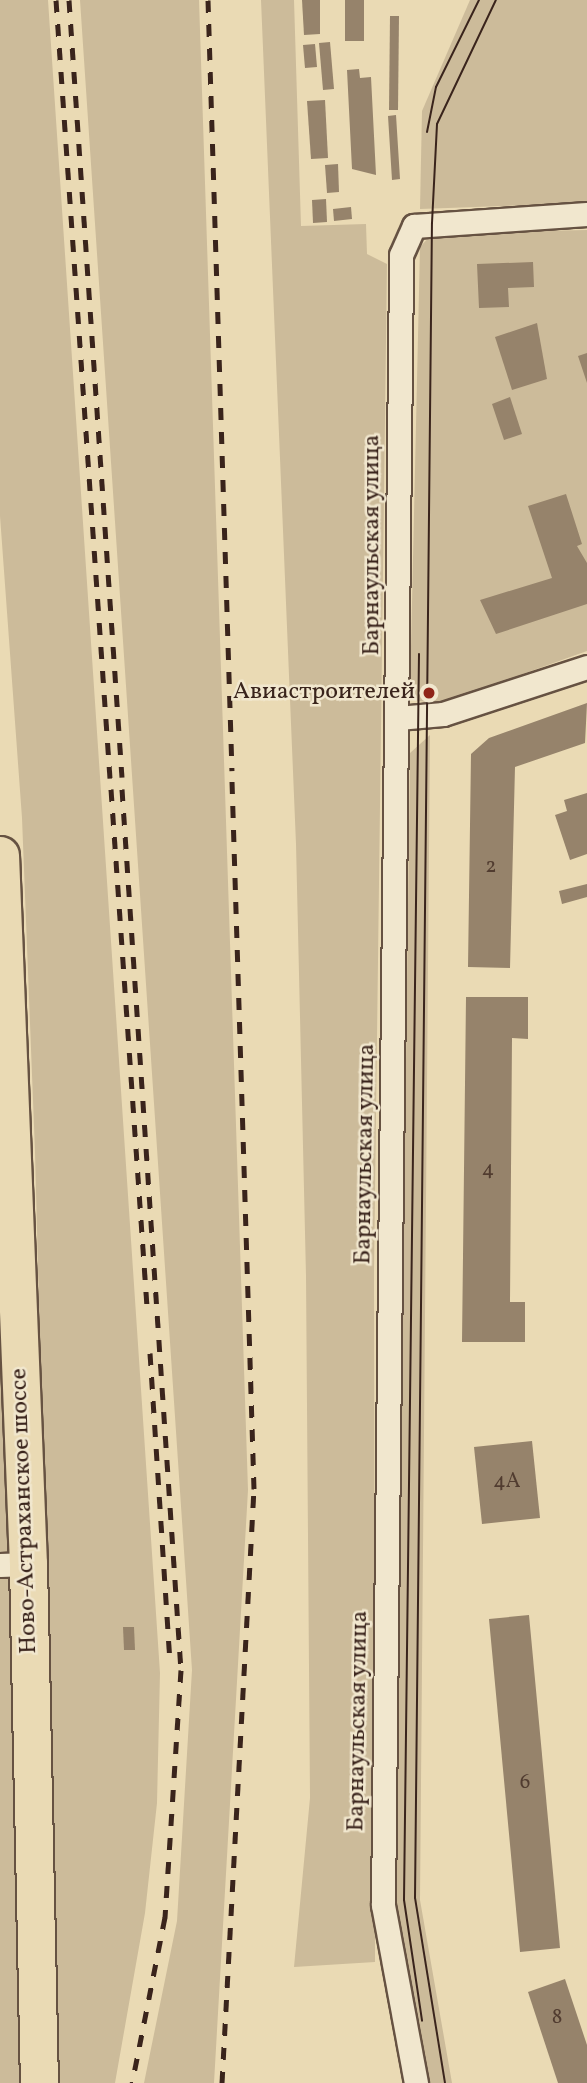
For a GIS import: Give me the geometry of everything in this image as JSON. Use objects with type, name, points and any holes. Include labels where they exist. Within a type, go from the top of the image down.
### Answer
[{"type":"main road","name":"Ново-Астраханское шоссе","points":[[0,855],[14,1565],[39,2083]]},
{"type":"street","name":"Барнаульская улица","points":[[416,2083],[383,1905],[401,255],[414,226],[587,214]]},
{"type":"street","points":[[398,718],[443,714],[587,667]]},
{"type":"shaded area","points":[[0,0],[48,0],[160,1673],[157,1803],[145,1913],[115,2083],[59,2083],[35,1152],[22,818],[0,516]]},
{"type":"shaded area","points":[[80,0],[199,0],[248,1490],[214,2083],[144,2083],[177,1921],[192,1670]]},
{"type":"shaded area","points":[[261,0],[294,0],[301,226],[366,224],[367,254],[387,264],[374,1271],[375,1962],[294,1967],[310,1798],[306,1276],[296,844]]},
{"type":"shaded area","points":[[470,0],[587,0],[587,203],[420,209],[422,111]]},
{"type":"shaded area","points":[[587,230],[587,651],[442,703],[417,701],[410,692],[420,247],[433,233]]},
{"type":"shaded area","points":[[430,735],[420,1900],[452,2083],[427,2083],[400,1961],[395,1905],[410,753]]},
{"type":"shaded area","points":[[0,1211],[25,2083],[0,2083]]},
{"type":"building","points":[[302,0],[320,0],[320,34],[304,35]]},
{"type":"building","points":[[345,0],[364,0],[364,41],[345,41]]},
{"type":"building","points":[[390,16],[399,16],[398,110],[389,110]]},
{"type":"building","points":[[330,42],[334,89],[323,90],[319,43]]},
{"type":"building","points":[[315,44],[317,67],[305,68],[303,45]]},
{"type":"building","points":[[359,69],[360,78],[371,77],[376,175],[352,169],[347,70]]},
{"type":"building","points":[[325,100],[328,158],[311,159],[307,101]]},
{"type":"building","points":[[396,115],[400,179],[392,180],[388,116]]},
{"type":"building","points":[[338,164],[339,192],[327,193],[325,165]]},
{"type":"building","points":[[326,199],[327,222],[313,223],[312,200]]},
{"type":"building","points":[[351,207],[352,219],[334,221],[333,209]]},
{"type":"building","points":[[533,262],[534,287],[508,288],[509,307],[479,308],[477,264]]},
{"type":"building","points":[[537,323],[547,379],[512,390],[495,337]]},
{"type":"building","points":[[587,353],[587,383],[578,356]]},
{"type":"building","points":[[510,397],[522,434],[504,440],[492,404]]},
{"type":"building","points":[[566,494],[582,544],[577,546],[587,563],[587,604],[496,634],[480,600],[552,578],[528,506]]},
{"type":"building","points":[[587,703],[585,743],[515,767],[510,968],[468,967],[471,754],[489,738]]},
{"type":"building","points":[[587,793],[587,854],[570,860],[555,815],[567,811],[564,800]]},
{"type":"building","points":[[587,884],[587,897],[562,904],[559,891]]},
{"type":"building","points":[[466,997],[528,997],[528,1039],[512,1038],[510,1302],[525,1302],[525,1342],[462,1342]]},
{"type":"building","points":[[532,1441],[540,1518],[482,1524],[474,1447]]},
{"type":"building","points":[[529,1615],[560,1948],[520,1952],[489,1619]]},
{"type":"building","points":[[123,1627],[134,1627],[135,1650],[124,1650]]},
{"type":"building","points":[[565,1979],[587,2045],[587,2083],[558,2083],[528,1992]]},
{"type":"tram line","points":[[427,132],[436,87],[479,0]]},
{"type":"tram line","points":[[445,2083],[415,1898],[432,223],[437,124],[496,0]]},
{"type":"tram line","points":[[419,654],[404,1900],[422,2021]]},
{"type":"railway","points":[[56,0],[110,778]]},
{"type":"railway","points":[[69,0],[122,777]]},
{"type":"railway","points":[[208,0],[232,771]]},
{"type":"railway","points":[[222,2083],[254,1489],[232,781]]},
{"type":"railway","points":[[111,789],[147,1307]]},
{"type":"railway","points":[[122,789],[181,1670],[165,1917],[132,2083]]},
{"type":"railway","points":[[150,1353],[170,1664]]},
{"type":"place","name":"Авиастроителей","points":[[429,693]]}]
